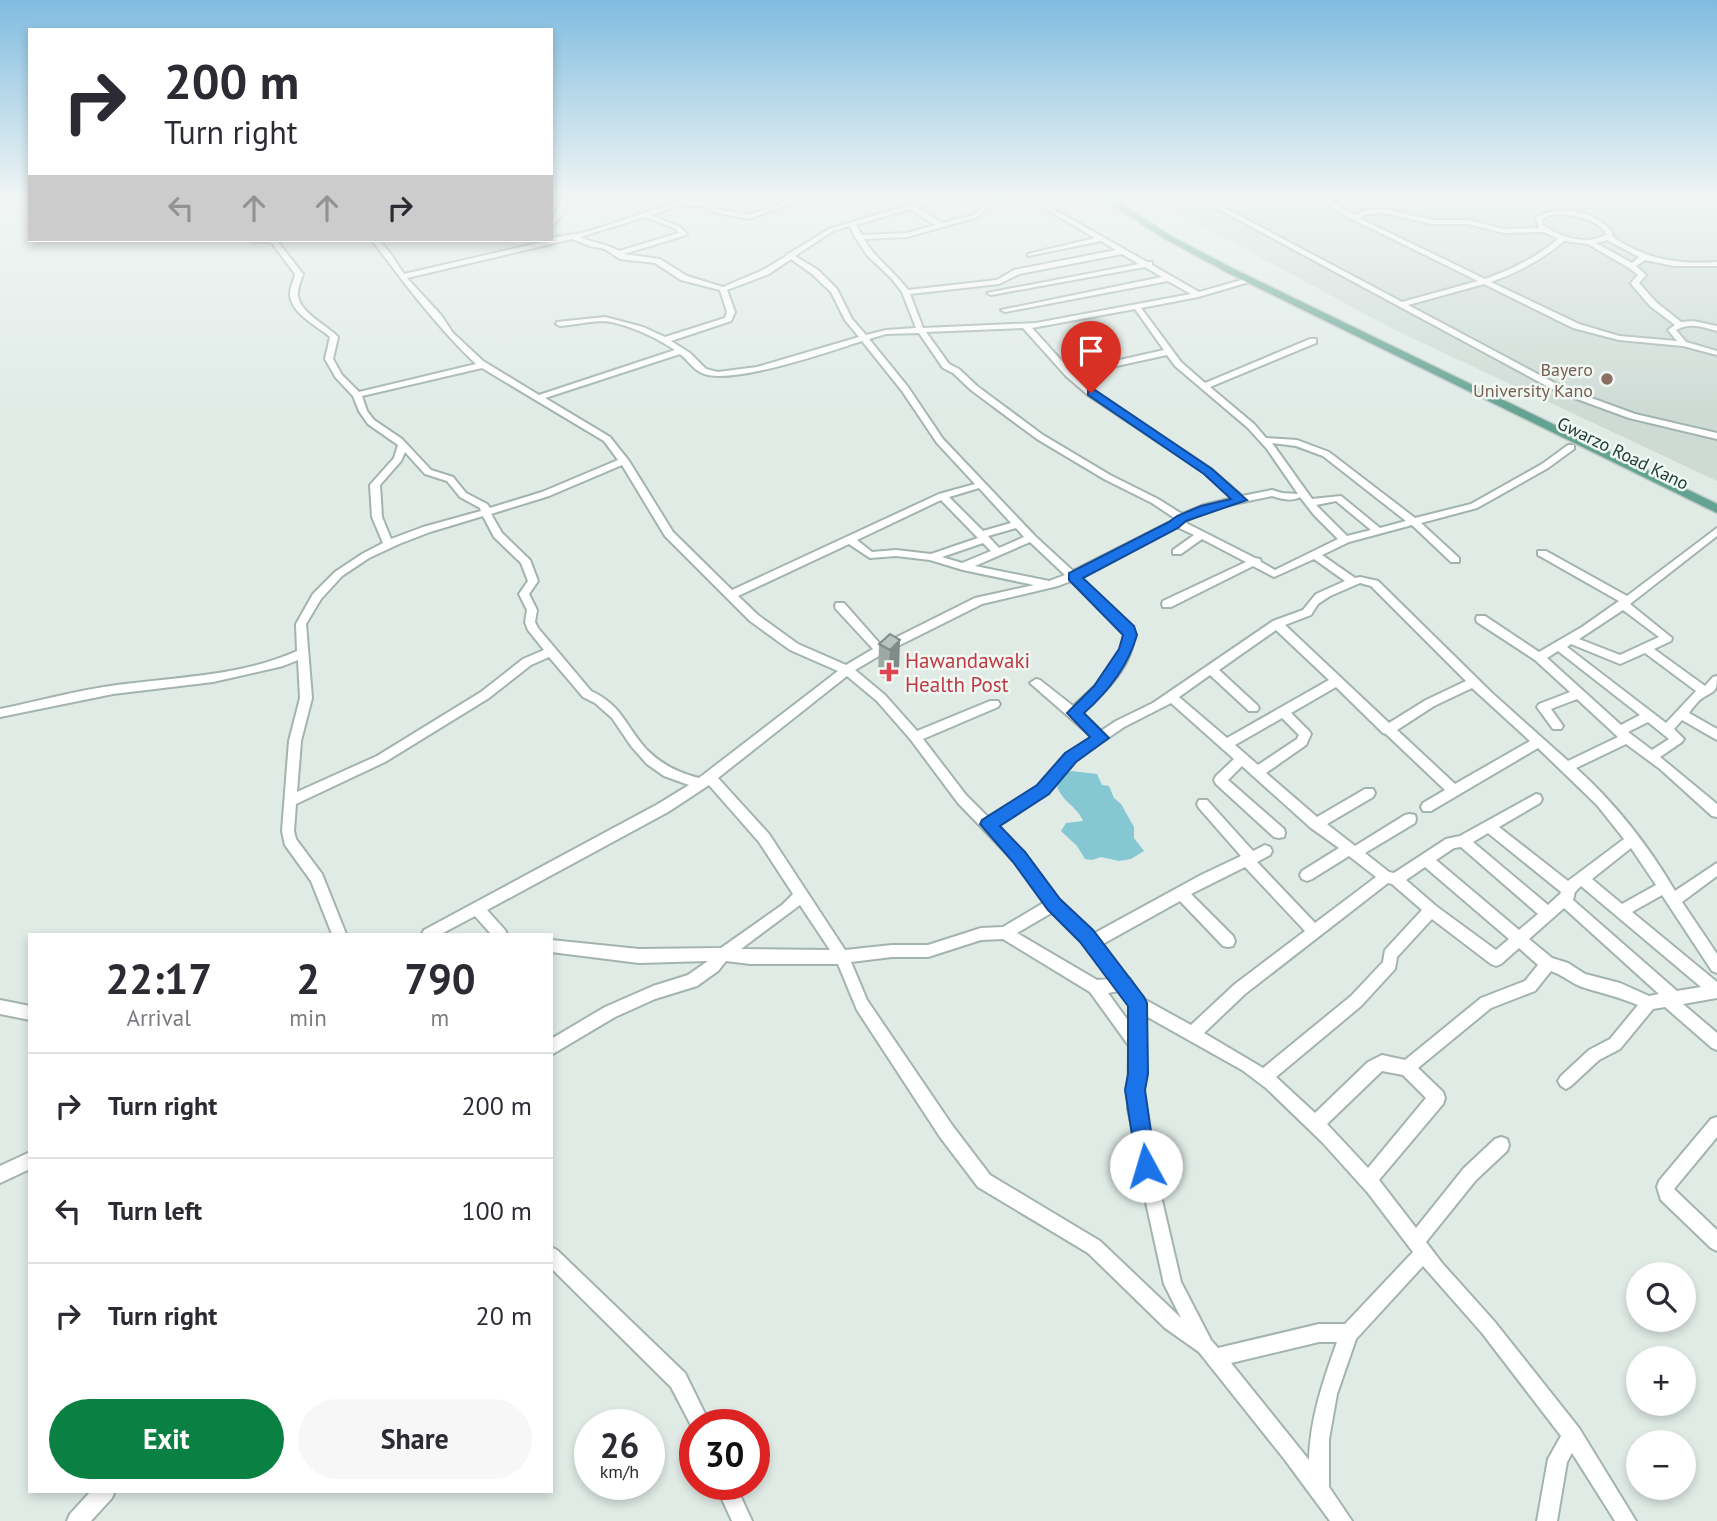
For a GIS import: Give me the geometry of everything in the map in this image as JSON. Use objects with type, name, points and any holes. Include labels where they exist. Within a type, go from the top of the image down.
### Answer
[{"type":"main road","points":[[1229,270],[1717,509]]},
{"type":"main road","name":"Gwarzo Road Kano","points":[[1250,281],[1279,300],[1717,519]]},
{"type":"street","points":[[296,270],[299,274],[294,297],[301,309],[334,337],[329,359],[339,376],[357,395],[371,422],[402,446],[424,469],[450,479],[463,495],[479,501],[498,535],[529,569],[533,581],[524,594],[532,610],[530,626],[587,694],[600,699],[618,713],[627,731],[650,761],[668,774],[706,781],[764,838],[842,957],[862,1005],[946,1132],[984,1181],[1094,1247],[1171,1322],[1210,1352],[1319,1333],[1349,1333]]},
{"type":"street","points":[[398,270],[457,343],[482,365],[607,439],[624,461],[669,534],[730,596],[771,632],[820,660],[846,670],[881,698],[915,737],[962,799],[1019,857],[1054,904],[1125,984],[1137,1003],[1193,1033],[1264,1077],[1316,1124],[1368,1181],[1419,1247],[1488,1326],[1572,1435],[1626,1521]]},
{"type":"street","points":[[402,277],[430,270]]},
{"type":"street","points":[[671,270],[684,278],[723,289],[769,270]]},
{"type":"street","points":[[812,270],[834,291],[849,320],[867,339],[916,404],[940,441],[1017,524],[1129,630],[1126,650],[1099,690],[1074,713]]},
{"type":"street","points":[[886,270],[906,292],[920,328],[947,366],[974,388],[1040,437],[1107,477],[1155,500],[1179,521],[1201,535],[1256,561],[1274,574],[1345,540],[1415,523],[1484,501],[1545,466],[1571,447]]},
{"type":"street","points":[[906,292],[999,282],[1017,272],[1027,270]]},
{"type":"street","points":[[991,293],[1116,270]]},
{"type":"street","points":[[1158,270],[1198,295]]},
{"type":"street","points":[[1335,270],[1581,399],[1644,420],[1717,436]]},
{"type":"street","points":[[1458,270],[1589,331],[1634,340],[1683,344],[1717,353]]},
{"type":"street","points":[[1400,305],[1509,270]]},
{"type":"street","points":[[1636,270],[1642,275],[1635,283],[1638,287],[1680,325]]},
{"type":"street","points":[[1005,310],[1170,278]]},
{"type":"street","points":[[560,324],[605,319],[639,329],[665,340],[703,371],[718,375],[758,369],[886,332],[920,328],[1026,326],[1198,295],[1250,281]]},
{"type":"street","points":[[665,340],[728,319],[732,312],[723,289]]},
{"type":"street","points":[[1137,307],[1168,352],[1264,440],[1309,503],[1345,540]]},
{"type":"street","points":[[1683,344],[1672,330],[1680,325],[1699,324],[1717,329]]},
{"type":"street","points":[[1026,326],[1069,374],[1091,393],[1208,471],[1241,500]]},
{"type":"street","points":[[1204,386],[1313,341]]},
{"type":"street","points":[[540,397],[681,351]]},
{"type":"street","points":[[1069,374],[1168,352]]},
{"type":"street","points":[[357,395],[482,365]]},
{"type":"street","points":[[1264,440],[1297,443],[1326,454],[1415,523],[1455,560]]},
{"type":"street","points":[[389,545],[377,517],[375,485],[398,459],[402,446]]},
{"type":"street","points":[[339,933],[317,878],[290,841],[289,802],[295,741],[306,698],[301,624],[318,597],[348,567],[389,545],[565,487],[624,461]]},
{"type":"street","points":[[730,596],[942,496],[980,485]]},
{"type":"street","points":[[431,933],[663,808],[706,781],[846,670],[880,650],[979,601],[1051,585],[1074,577],[1206,509],[1272,493],[1276,496],[1296,496]]},
{"type":"street","points":[[942,496],[997,552]]},
{"type":"street","points":[[1309,503],[1338,498],[1379,532]]},
{"type":"street","points":[[931,557],[1017,524]]},
{"type":"street","points":[[1539,657],[1572,640],[1660,578],[1717,531]]},
{"type":"street","points":[[1177,552],[1201,535]]},
{"type":"street","points":[[962,567],[1031,538]]},
{"type":"street","points":[[849,539],[870,555],[895,553],[931,557],[962,567],[1051,585]]},
{"type":"street","points":[[1542,553],[1625,602],[1667,638],[1620,660],[1572,640]]},
{"type":"street","points":[[1315,555],[1353,582]]},
{"type":"street","points":[[1167,604],[1256,561]]},
{"type":"street","points":[[988,824],[1043,790],[1070,758],[1120,724],[1172,697],[1277,624],[1307,612],[1309,605],[1316,599],[1360,580],[1374,583],[1474,682],[1567,767],[1633,839],[1717,966]]},
{"type":"street","points":[[839,606],[880,650]]},
{"type":"street","points":[[1481,619],[1539,657],[1623,735],[1717,812]]},
{"type":"street","points":[[1277,624],[1454,791]]},
{"type":"street","points":[[1560,647],[1667,729],[1678,741],[1651,756]]},
{"type":"street","points":[[1647,649],[1706,693]]},
{"type":"street","points":[[289,802],[381,759],[485,695],[527,662],[552,651]]},
{"type":"street","points":[[0,713],[113,690],[213,678],[283,662],[303,653]]},
{"type":"street","points":[[1212,670],[1253,708]]},
{"type":"street","points":[[1667,729],[1698,695],[1706,693],[1717,680]]},
{"type":"street","points":[[1227,744],[1335,681]]},
{"type":"street","points":[[1387,730],[1430,703],[1474,682]]},
{"type":"street","points":[[1036,683],[1101,738]]},
{"type":"street","points":[[1557,726],[1543,707],[1578,694]]},
{"type":"street","points":[[1172,697],[1316,824],[1496,959],[1548,914],[1581,878],[1633,839]]},
{"type":"street","points":[[915,737],[994,704]]},
{"type":"street","points":[[1258,772],[1302,742],[1305,734],[1283,712]]},
{"type":"street","points":[[1681,715],[1717,735]]},
{"type":"street","points":[[1567,767],[1623,735],[1649,716]]},
{"type":"street","points":[[1427,807],[1538,742]]},
{"type":"street","points":[[1242,758],[1220,780],[1279,833]]},
{"type":"street","points":[[1316,824],[1369,793]]},
{"type":"street","points":[[1193,1033],[1226,1006],[1240,989],[1391,878],[1536,799]]},
{"type":"street","points":[[1203,804],[1315,932]]},
{"type":"street","points":[[1307,875],[1410,819]]},
{"type":"street","points":[[1488,826],[1566,895],[1717,1043]]},
{"type":"street","points":[[1462,841],[1548,914]]},
{"type":"street","points":[[1091,943],[1181,893],[1265,851]]},
{"type":"street","points":[[1425,859],[1548,964],[1563,968],[1582,980],[1620,990],[1648,1003],[1717,991],[1581,878]]},
{"type":"street","points":[[1675,899],[1717,869]]},
{"type":"street","points":[[1621,911],[1666,886]]},
{"type":"street","points":[[1181,893],[1228,941]]},
{"type":"street","points":[[553,1047],[610,1012],[653,993],[692,981],[713,966],[723,954],[801,896]]},
{"type":"street","points":[[553,946],[639,956],[723,954],[750,957],[842,957],[892,951],[928,951],[981,933],[1005,933],[1054,904]]},
{"type":"street","points":[[477,909],[498,933]]},
{"type":"street","points":[[1264,1077],[1356,1001],[1390,964],[1390,955],[1431,910]]},
{"type":"street","points":[[1005,933],[1095,987],[1136,1044]]},
{"type":"street","points":[[1407,1068],[1486,1003],[1530,986],[1548,964]]},
{"type":"street","points":[[1095,987],[1125,984]]},
{"type":"street","points":[[1137,1003],[1136,1110],[1163,1248],[1173,1284],[1210,1352],[1342,1521]]},
{"type":"street","points":[[1566,1081],[1594,1055],[1615,1044],[1648,1003]]},
{"type":"street","points":[[0,1007],[28,1013]]},
{"type":"street","points":[[1316,1124],[1373,1067],[1382,1063],[1407,1068],[1437,1098],[1368,1181]]},
{"type":"street","points":[[1717,1125],[1665,1187],[1667,1194],[1717,1242]]},
{"type":"street","points":[[1319,1489],[1319,1439],[1328,1394],[1349,1333],[1419,1247],[1470,1174],[1500,1145]]},
{"type":"street","points":[[0,1175],[28,1161]]},
{"type":"street","points":[[553,1258],[678,1380],[693,1409]]},
{"type":"street","points":[[1547,1521],[1558,1459],[1572,1435]]},
{"type":"street","points":[[77,1521],[103,1493]]},
{"type":"street","points":[[732,1500],[742,1521]]},
{"type":"shaded area","points":[[1284,270],[1717,270],[1717,481],[1393,329]]},
{"type":"water","points":[[1071,771],[1097,774],[1102,785],[1109,786],[1134,827],[1134,838],[1144,851],[1131,859],[1119,861],[1101,857],[1085,859],[1077,846],[1061,831],[1066,823],[1083,821],[1057,786],[1065,774]]},
{"type":"building","points":[[890,634],[900,640],[890,650],[879,644]]},
{"type":"place","name":"Bayero University Kano","points":[[1607,379]]},
{"type":"place","name":"Hawandawaki Health Post","points":[[889,672]]},
{"type":"route","points":[[1091,393],[1208,471],[1241,500],[1181,518],[1174,525],[1074,577],[1129,630],[1130,635],[1126,650],[1099,690],[1074,713],[1101,738],[1070,758],[1043,790],[988,824],[1019,857],[1054,904],[1086,936],[1137,1003],[1136,1110],[1146,1166]]}]
